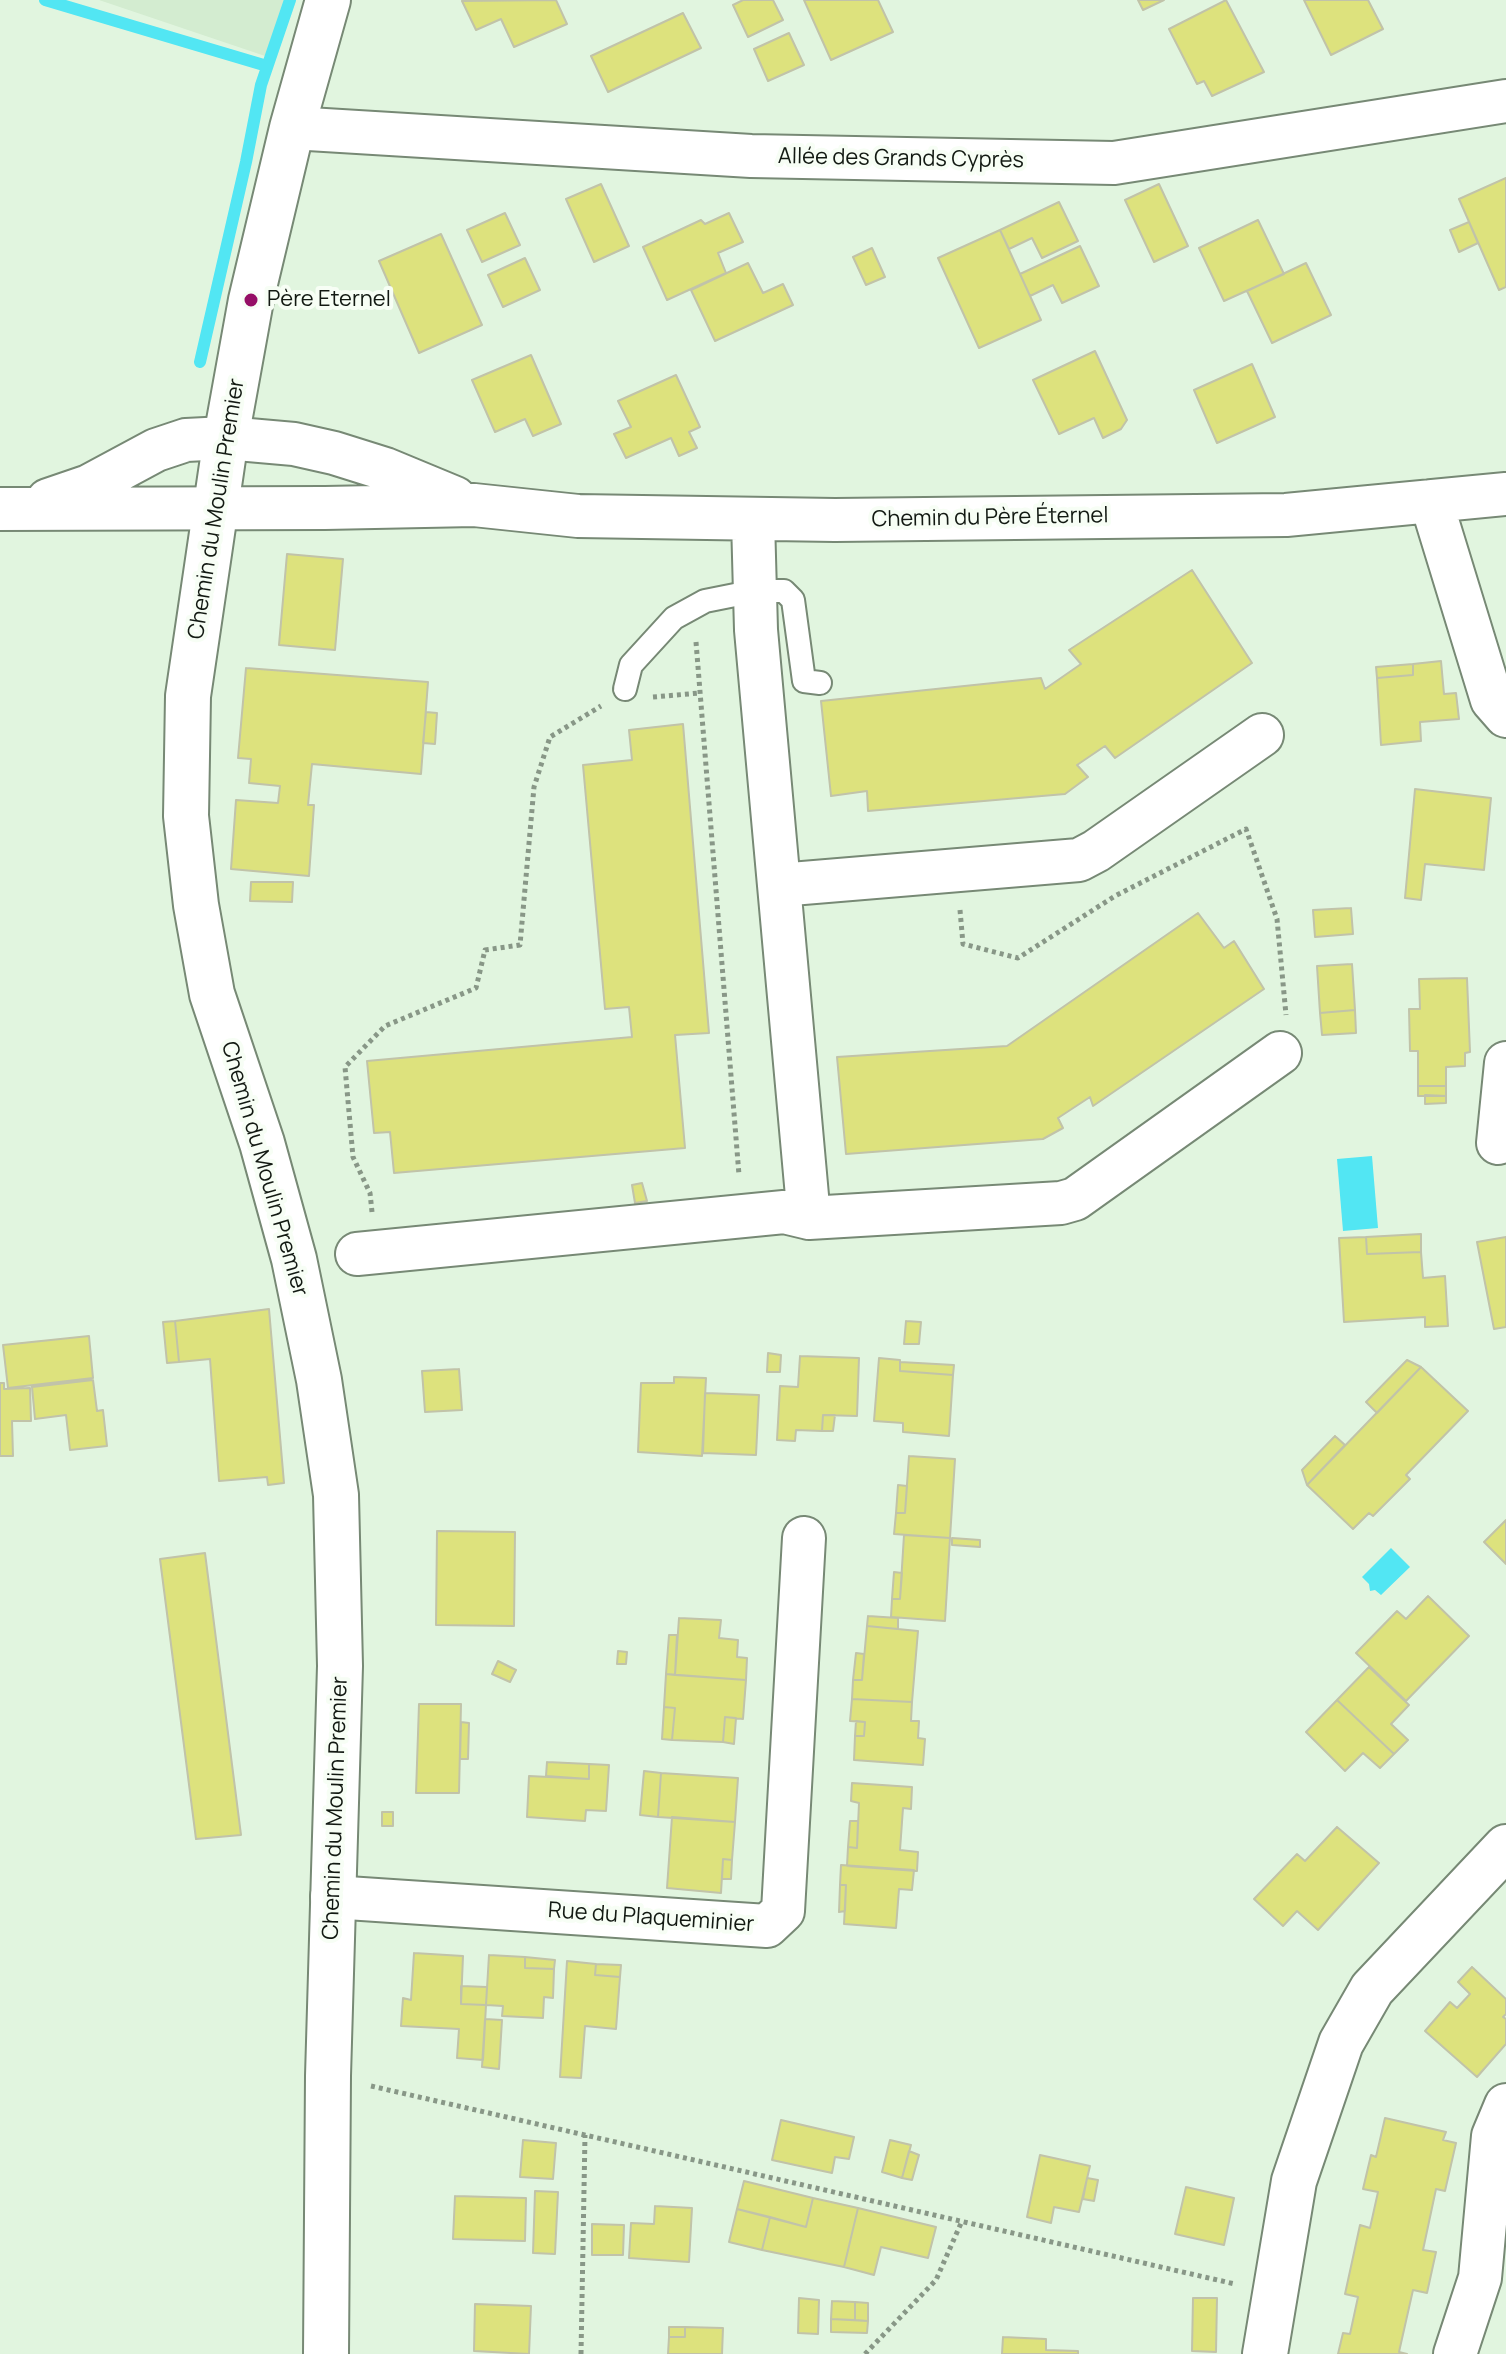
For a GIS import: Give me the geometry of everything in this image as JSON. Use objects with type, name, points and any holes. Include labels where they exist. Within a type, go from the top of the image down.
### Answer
[{"type":"main road","name":"Chemin du Moulin Premier","points":[[326,2354],[328,2076],[340,1666],[336,1495],[319,1380],[294,1259],[262,1143],[212,994],[196,905],[186,816],[188,696],[226,438],[251,300],[292,128],[328,0]]},
{"type":"main road","points":[[1265,2354],[1294,2181],[1341,2043],[1372,1989],[1506,1847]]},
{"type":"street","name":"Allée des Grands Cyprès","points":[[292,128],[751,156],[1114,163],[1506,101]]},
{"type":"street","name":"Chemin du Père Éternel","points":[[8,508],[89,486],[156,450],[186,440],[226,438],[294,444],[334,453],[385,469],[474,505]]},
{"type":"street","name":"Chemin du Père Éternel","points":[[8,508],[474,505],[578,516],[753,520],[1286,515],[1506,494]]},
{"type":"street","points":[[1431,501],[1501,705]]},
{"type":"street","points":[[753,520],[756,630],[809,1218]]},
{"type":"street","points":[[779,885],[1079,860],[1262,735]]},
{"type":"street","points":[[367,1253],[784,1212],[809,1218],[1061,1203],[1075,1199],[1280,1053]]},
{"type":"street","points":[[1498,1143],[1506,1063]]},
{"type":"street","name":"Rue du Plaqueminier","points":[[332,1897],[767,1926],[783,1911],[804,1538]]},
{"type":"street","points":[[1455,2354],[1480,2278],[1493,2136],[1506,2105]]},
{"type":"lane","points":[[624,696],[631,665],[674,618],[705,601],[755,591],[784,591],[793,600],[804,681],[820,683]]},
{"type":"path","points":[[693,606],[742,1216]]},
{"type":"path","points":[[367,1253],[370,1193],[353,1157],[345,1067],[385,1026],[476,988],[485,950],[520,945],[534,787],[550,737],[624,696],[700,693]]},
{"type":"path","points":[[956,870],[963,944],[1018,958],[1115,896],[1246,829],[1277,919],[1289,1047],[1280,1053]]},
{"type":"path","points":[[328,2076],[1275,2293]]},
{"type":"path","points":[[581,2354],[585,2135]]},
{"type":"path","points":[[865,2354],[936,2280],[962,2221]]},
{"type":"shaded area","points":[[99,0],[285,0],[265,56]]},
{"type":"water","points":[[1372,1156],[1378,1228],[1343,1231],[1337,1159]]},
{"type":"water","points":[[1391,1548],[1410,1567],[1381,1595],[1375,1590],[1370,1591],[1369,1584],[1362,1577]]},
{"type":"building","points":[[556,0],[567,24],[514,47],[501,19],[476,30],[462,1]]},
{"type":"building","points":[[743,0],[773,0],[783,20],[748,37],[733,5]]},
{"type":"building","points":[[804,0],[878,0],[893,32],[831,60]]},
{"type":"building","points":[[1138,0],[1164,0],[1143,10]]},
{"type":"building","points":[[1226,0],[1264,72],[1212,96],[1204,81],[1197,84],[1169,29]]},
{"type":"building","points":[[1304,0],[1368,0],[1383,29],[1331,55]]},
{"type":"building","points":[[683,13],[701,48],[608,92],[591,56]]},
{"type":"building","points":[[789,33],[804,65],[768,81],[754,49]]},
{"type":"building","points":[[1506,178],[1506,287],[1499,290],[1459,199]]},
{"type":"building","points":[[601,184],[629,246],[594,262],[566,199]]},
{"type":"building","points":[[1159,184],[1188,246],[1154,262],[1125,200]]},
{"type":"building","points":[[1059,202],[1078,241],[1042,258],[1032,238],[1009,249],[1000,230]]},
{"type":"building","points":[[505,213],[520,245],[482,262],[467,230]]},
{"type":"building","points":[[729,213],[743,242],[718,253],[726,273],[667,300],[643,247],[701,220],[705,224]]},
{"type":"building","points":[[1258,220],[1284,274],[1224,301],[1199,248]]},
{"type":"building","points":[[1469,222],[1478,243],[1459,252],[1450,230]]},
{"type":"building","points":[[1000,230],[1041,320],[979,348],[938,258]]},
{"type":"building","points":[[441,234],[482,325],[419,353],[379,261]]},
{"type":"building","points":[[1080,246],[1099,286],[1062,303],[1053,285],[1030,296],[1020,274]]},
{"type":"building","points":[[872,248],[885,277],[866,285],[853,257]]},
{"type":"building","points":[[525,258],[540,290],[503,307],[488,275]]},
{"type":"building","points":[[748,263],[763,293],[783,284],[793,305],[715,341],[691,290]]},
{"type":"building","points":[[1306,263],[1331,315],[1272,343],[1247,291]]},
{"type":"building","points":[[1095,351],[1127,420],[1121,429],[1103,438],[1094,418],[1059,434],[1033,380]]},
{"type":"building","points":[[531,355],[561,424],[533,436],[525,419],[495,432],[472,380]]},
{"type":"building","points":[[1252,364],[1275,417],[1217,443],[1194,390]]},
{"type":"building","points":[[676,375],[700,427],[689,432],[697,448],[679,456],[671,438],[626,458],[614,434],[631,427],[618,401]]},
{"type":"building","points":[[287,554],[343,559],[335,650],[279,645]]},
{"type":"building","points":[[1192,570],[1252,663],[1115,758],[1105,746],[1077,765],[1088,777],[1065,794],[868,811],[867,791],[831,796],[821,701],[1041,678],[1045,689],[1081,664],[1069,650]]},
{"type":"building","points":[[1441,661],[1444,694],[1456,693],[1459,719],[1420,722],[1421,741],[1381,745],[1377,678],[1413,675],[1413,664]]},
{"type":"building","points":[[1413,664],[1413,675],[1377,678],[1376,667]]},
{"type":"building","points":[[246,668],[428,682],[421,774],[312,764],[308,805],[314,805],[309,876],[231,869],[236,800],[278,803],[280,786],[249,783],[251,759],[238,758]]},
{"type":"building","points":[[426,712],[437,713],[435,744],[423,743]]},
{"type":"building","points":[[683,724],[709,1033],[675,1035],[685,1148],[394,1173],[390,1132],[374,1133],[367,1061],[632,1037],[629,1007],[605,1009],[583,765],[632,760],[629,730]]},
{"type":"building","points":[[1415,789],[1491,798],[1484,870],[1425,864],[1421,900],[1405,898]]},
{"type":"building","points":[[251,882],[293,882],[292,902],[250,901]]},
{"type":"building","points":[[1351,908],[1353,934],[1315,937],[1313,910]]},
{"type":"building","points":[[1198,913],[1224,948],[1234,941],[1264,989],[1093,1106],[1090,1097],[1058,1118],[1063,1128],[1043,1139],[846,1154],[837,1057],[1007,1046]]},
{"type":"building","points":[[1352,964],[1355,1010],[1320,1013],[1317,966]]},
{"type":"building","points":[[1467,978],[1470,1052],[1465,1053],[1465,1066],[1446,1067],[1446,1086],[1418,1086],[1418,1051],[1410,1051],[1409,1009],[1420,1009],[1419,979]]},
{"type":"building","points":[[1355,1010],[1356,1033],[1322,1035],[1320,1013]]},
{"type":"building","points":[[1418,1086],[1446,1086],[1446,1096],[1418,1096]]},
{"type":"building","points":[[1425,1095],[1446,1096],[1446,1103],[1425,1104]]},
{"type":"building","points":[[642,1183],[647,1201],[635,1203],[632,1185]]},
{"type":"building","points":[[1421,1234],[1421,1252],[1367,1254],[1366,1237]]},
{"type":"building","points":[[1366,1237],[1367,1254],[1421,1252],[1423,1278],[1445,1276],[1448,1326],[1425,1327],[1425,1317],[1344,1322],[1339,1238]]},
{"type":"building","points":[[1506,1237],[1506,1327],[1494,1329],[1477,1242]]},
{"type":"building","points":[[269,1309],[284,1483],[268,1485],[267,1477],[219,1481],[210,1359],[179,1362],[175,1321]]},
{"type":"building","points":[[175,1321],[179,1362],[167,1363],[163,1322]]},
{"type":"building","points":[[906,1321],[921,1322],[919,1344],[904,1344]]},
{"type":"building","points":[[89,1336],[93,1378],[8,1388],[3,1345]]},
{"type":"building","points":[[768,1353],[781,1355],[780,1372],[767,1372]]},
{"type":"building","points":[[800,1356],[859,1358],[857,1416],[823,1415],[822,1431],[796,1430],[795,1441],[777,1440],[780,1386],[798,1387]]},
{"type":"building","points":[[879,1358],[900,1360],[900,1371],[953,1375],[949,1436],[903,1432],[903,1423],[874,1421]]},
{"type":"building","points":[[1407,1360],[1421,1367],[1377,1413],[1366,1402]]},
{"type":"building","points":[[900,1362],[954,1365],[953,1375],[900,1371]]},
{"type":"building","points":[[1421,1367],[1468,1411],[1406,1475],[1410,1479],[1373,1516],[1369,1513],[1353,1529],[1307,1485]]},
{"type":"building","points":[[459,1369],[462,1410],[425,1412],[422,1371]]},
{"type":"building","points":[[674,1377],[706,1378],[702,1456],[638,1452],[641,1383],[674,1383]]},
{"type":"building","points":[[93,1380],[97,1411],[103,1410],[107,1446],[70,1450],[66,1415],[35,1419],[32,1387]]},
{"type":"building","points":[[0,1383],[4,1383],[4,1389],[30,1388],[31,1421],[12,1421],[13,1456],[0,1456]]},
{"type":"building","points":[[705,1393],[759,1395],[756,1455],[703,1453]]},
{"type":"building","points":[[823,1415],[835,1415],[833,1431],[822,1431]]},
{"type":"building","points":[[1335,1436],[1345,1445],[1307,1485],[1302,1470]]},
{"type":"building","points":[[909,1456],[955,1459],[950,1538],[894,1534],[896,1513],[905,1513]]},
{"type":"building","points":[[898,1485],[907,1486],[905,1513],[896,1513]]},
{"type":"building","points":[[1506,1520],[1506,1564],[1484,1542]]},
{"type":"building","points":[[437,1531],[515,1532],[514,1626],[436,1625]]},
{"type":"building","points":[[904,1535],[950,1538],[945,1621],[891,1617],[892,1599],[900,1599]]},
{"type":"building","points":[[952,1538],[980,1540],[980,1547],[952,1545]]},
{"type":"building","points":[[205,1553],[241,1835],[196,1839],[160,1559]]},
{"type":"building","points":[[894,1572],[902,1573],[900,1599],[892,1599]]},
{"type":"building","points":[[1428,1596],[1469,1636],[1406,1701],[1356,1653],[1397,1611],[1406,1619]]},
{"type":"building","points":[[868,1616],[898,1618],[898,1629],[867,1626]]},
{"type":"building","points":[[679,1618],[721,1620],[719,1638],[738,1640],[737,1657],[747,1658],[746,1680],[675,1675]]},
{"type":"building","points":[[867,1626],[918,1631],[912,1702],[852,1699],[853,1680],[862,1680]]},
{"type":"building","points":[[669,1635],[677,1635],[675,1675],[666,1674]]},
{"type":"building","points":[[618,1651],[627,1652],[626,1664],[617,1664]]},
{"type":"building","points":[[856,1653],[864,1654],[862,1680],[853,1680]]},
{"type":"building","points":[[498,1661],[516,1670],[510,1682],[492,1674]]},
{"type":"building","points":[[1369,1667],[1409,1705],[1391,1724],[1408,1740],[1394,1754],[1337,1700]]},
{"type":"building","points":[[666,1674],[746,1680],[743,1719],[725,1717],[723,1742],[672,1740],[675,1708],[664,1707]]},
{"type":"building","points":[[852,1699],[912,1702],[911,1721],[919,1721],[918,1738],[925,1739],[923,1765],[854,1760],[855,1736],[864,1736],[865,1722],[850,1721]]},
{"type":"building","points":[[1337,1700],[1394,1754],[1380,1768],[1363,1753],[1345,1771],[1306,1732]]},
{"type":"building","points":[[419,1704],[461,1704],[459,1793],[416,1793]]},
{"type":"building","points":[[664,1707],[675,1708],[672,1740],[662,1739]]},
{"type":"building","points":[[725,1717],[736,1718],[734,1744],[723,1742]]},
{"type":"building","points":[[856,1721],[865,1722],[864,1736],[855,1736]]},
{"type":"building","points":[[461,1722],[469,1723],[468,1759],[460,1759]]},
{"type":"building","points":[[547,1762],[589,1764],[589,1779],[546,1776]]},
{"type":"building","points":[[589,1764],[609,1765],[606,1811],[586,1810],[585,1821],[527,1817],[529,1776],[589,1779]]},
{"type":"building","points":[[644,1771],[661,1773],[658,1817],[640,1815]]},
{"type":"building","points":[[661,1773],[738,1778],[735,1822],[658,1817]]},
{"type":"building","points":[[852,1783],[912,1787],[911,1809],[903,1808],[900,1850],[918,1852],[917,1871],[847,1866],[848,1847],[857,1848],[859,1803],[851,1801]]},
{"type":"building","points":[[382,1812],[393,1812],[393,1826],[382,1826]]},
{"type":"building","points":[[672,1817],[735,1822],[732,1860],[723,1859],[721,1893],[667,1888]]},
{"type":"building","points":[[850,1821],[858,1821],[857,1848],[848,1847]]},
{"type":"building","points":[[1337,1827],[1379,1863],[1318,1930],[1297,1911],[1283,1926],[1254,1899],[1297,1854],[1305,1861]]},
{"type":"building","points":[[723,1859],[732,1860],[731,1879],[722,1879]]},
{"type":"building","points":[[841,1865],[914,1870],[912,1890],[899,1889],[896,1928],[844,1924],[846,1885],[840,1885]]},
{"type":"building","points":[[840,1885],[846,1885],[845,1911],[839,1912]]},
{"type":"building","points":[[414,1953],[463,1956],[461,2004],[486,2005],[483,2060],[457,2058],[459,2029],[401,2026],[403,1998],[411,2000]]},
{"type":"building","points":[[489,1955],[525,1957],[525,1968],[554,1969],[553,1998],[544,1997],[543,2018],[502,2016],[503,2006],[486,2005]]},
{"type":"building","points":[[525,1957],[555,1960],[554,1969],[525,1968]]},
{"type":"building","points":[[567,1961],[596,1964],[595,1975],[620,1977],[616,2029],[585,2026],[581,2078],[560,2077]]},
{"type":"building","points":[[596,1964],[621,1965],[620,1977],[595,1975]]},
{"type":"building","points":[[1472,1967],[1506,1999],[1506,2014],[1503,2017],[1506,2019],[1506,2044],[1477,2077],[1425,2031],[1450,2002],[1457,2008],[1470,1994],[1458,1982]]},
{"type":"building","points":[[461,1986],[487,1987],[486,2005],[461,2004]]},
{"type":"building","points":[[485,2019],[502,2020],[499,2069],[482,2067]]},
{"type":"building","points":[[1385,2118],[1446,2132],[1443,2140],[1456,2143],[1445,2191],[1436,2189],[1423,2250],[1436,2252],[1427,2293],[1413,2290],[1399,2352],[1407,2354],[1338,2354],[1343,2333],[1350,2334],[1358,2297],[1345,2294],[1360,2225],[1370,2228],[1378,2192],[1363,2189],[1371,2155],[1376,2157]]},
{"type":"building","points":[[781,2120],[854,2137],[849,2159],[835,2157],[832,2173],[772,2160]]},
{"type":"building","points":[[523,2140],[556,2143],[553,2179],[520,2177]]},
{"type":"building","points":[[890,2140],[911,2145],[902,2178],[882,2172]]},
{"type":"building","points":[[909,2151],[919,2155],[912,2180],[902,2178]]},
{"type":"building","points":[[1040,2155],[1090,2166],[1079,2212],[1054,2207],[1051,2223],[1027,2217]]},
{"type":"building","points":[[1087,2178],[1098,2180],[1094,2201],[1083,2199]]},
{"type":"building","points":[[744,2181],[813,2198],[806,2227],[737,2209]]},
{"type":"building","points":[[1186,2187],[1234,2198],[1224,2245],[1175,2234]]},
{"type":"building","points":[[535,2191],[558,2192],[555,2254],[533,2253]]},
{"type":"building","points":[[455,2196],[526,2198],[525,2241],[453,2239]]},
{"type":"building","points":[[813,2198],[858,2208],[844,2267],[762,2250],[770,2217],[806,2227]]},
{"type":"building","points":[[655,2206],[692,2208],[689,2262],[629,2258],[631,2223],[654,2224]]},
{"type":"building","points":[[858,2208],[936,2227],[928,2258],[881,2247],[874,2275],[844,2267]]},
{"type":"building","points":[[737,2209],[770,2217],[762,2250],[729,2242]]},
{"type":"building","points":[[592,2224],[624,2225],[623,2255],[592,2255]]},
{"type":"building","points":[[799,2298],[819,2300],[818,2334],[798,2333]]},
{"type":"building","points":[[1193,2298],[1217,2298],[1216,2352],[1192,2351]]},
{"type":"building","points":[[832,2301],[855,2302],[855,2320],[831,2319]]},
{"type":"building","points":[[855,2302],[868,2303],[868,2321],[855,2320]]},
{"type":"building","points":[[475,2304],[531,2306],[529,2354],[474,2351]]},
{"type":"building","points":[[831,2319],[868,2321],[867,2333],[831,2332]]},
{"type":"building","points":[[669,2327],[685,2327],[685,2337],[669,2337]]},
{"type":"building","points":[[685,2327],[723,2328],[722,2354],[668,2354],[669,2337],[685,2337]]},
{"type":"building","points":[[1003,2337],[1046,2339],[1046,2350],[1078,2351],[1078,2354],[1002,2354]]},
{"type":"waterway","points":[[45,0],[267,66]]},
{"type":"waterway","points":[[200,362],[261,85],[290,0]]},
{"type":"place","name":"Père Eternel","points":[[251,300]]}]
